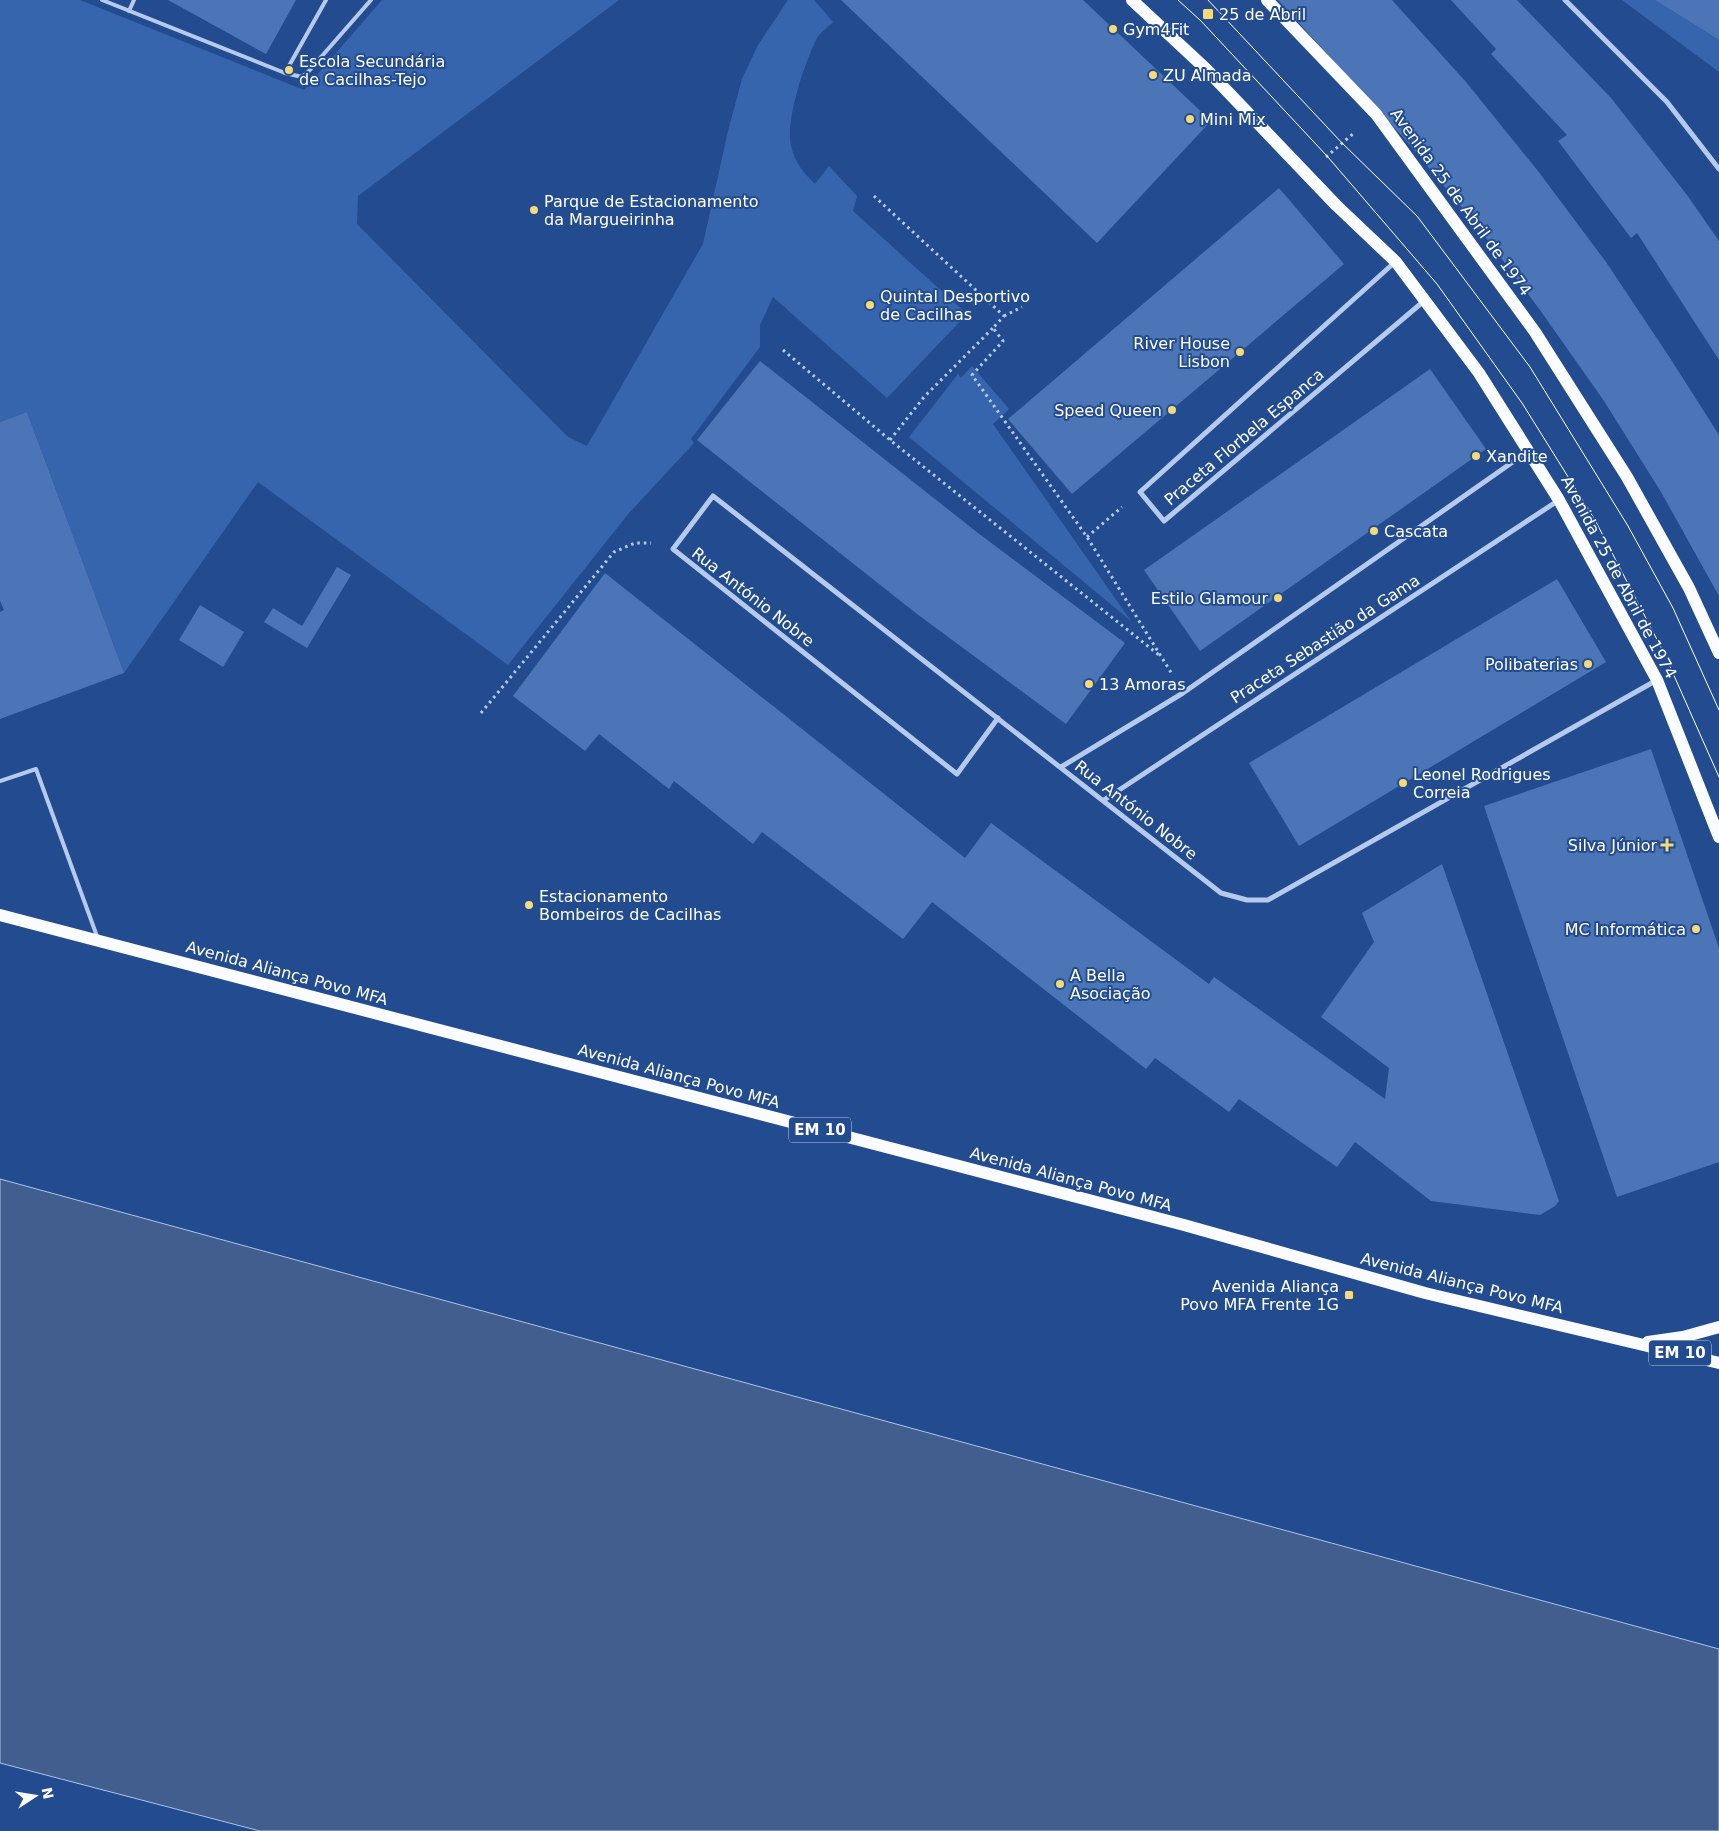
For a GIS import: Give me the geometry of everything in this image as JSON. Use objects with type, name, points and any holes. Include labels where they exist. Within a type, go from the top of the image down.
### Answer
[{"type":"main road","name":"Avenida 25 de Abril de 1974","points":[[1132,0],[1206,69],[1336,205],[1396,262],[1480,373],[1530,450],[1559,500],[1657,680],[1719,837]]},
{"type":"main road","name":"Avenida 25 de Abril de 1974","points":[[1267,0],[1376,114],[1540,340],[1627,477],[1689,588],[1719,653]]},
{"type":"main road","name":"Avenida Aliança Povo MFA","points":[[0,915],[1184,1225],[1425,1293],[1719,1363]]},
{"type":"main road","name":"Avenida Aliança Povo MFA","points":[[1641,1343],[1683,1337],[1719,1327]]},
{"type":"street","points":[[1565,0],[1667,102],[1719,169]]},
{"type":"street","name":"Praceta Florbela Espanca","points":[[1396,262],[1140,492],[1164,521],[1425,300]]},
{"type":"street","name":"Praceta Sebastião da Gama","points":[[1061,767],[1183,693],[1530,450]]},
{"type":"street","name":"Rua António Nobre","points":[[998,718],[957,774],[673,549],[713,496],[1104,800],[1221,893],[1247,900],[1268,900],[1657,680]]},
{"type":"street","name":"Praceta Sebastião da Gama","points":[[1104,800],[1559,500]]},
{"type":"lane","points":[[102,0],[285,73],[302,77],[371,0]]},
{"type":"lane","points":[[129,11],[134,0]]},
{"type":"lane","points":[[285,73],[326,0]]},
{"type":"lane","points":[[0,782],[36,769],[99,941]]},
{"type":"path","points":[[1306,174],[1376,114]]},
{"type":"path","points":[[874,196],[1004,316]]},
{"type":"path","points":[[890,440],[924,397],[1004,316],[1022,307]]},
{"type":"path","points":[[993,328],[1003,341],[972,375],[1087,537],[1183,693]]},
{"type":"path","points":[[783,350],[890,440],[1161,657]]},
{"type":"path","points":[[1087,537],[1140,492]]},
{"type":"path","points":[[481,713],[614,552],[628,545],[642,542],[673,549]]},
{"type":"shaded area","points":[[0,0],[80,0],[304,90],[382,0],[619,0],[358,196],[357,224],[568,437],[587,446],[703,244],[728,131],[742,79],[758,45],[788,0],[814,0],[833,22],[817,38],[797,91],[790,135],[791,146],[797,162],[815,184],[829,166],[857,196],[853,211],[967,314],[887,398],[773,297],[760,325],[760,347],[691,439],[694,443],[629,513],[508,665],[258,482],[124,673],[27,412],[0,422]]},
{"type":"shaded area","points":[[1622,0],[1655,0],[1719,40],[1719,72]]},
{"type":"shaded area","points":[[972,366],[1009,409],[993,424],[1131,621],[909,437],[958,374],[961,378]]},
{"type":"shaded area","points":[[0,1179],[1719,1649],[1719,1831],[260,1831],[0,1763]]},
{"type":"building","points":[[168,0],[296,0],[266,54]]},
{"type":"building","points":[[841,0],[1083,0],[1211,121],[1097,243]]},
{"type":"building","points":[[1278,0],[1392,0],[1466,82],[1538,171],[1606,262],[1719,435],[1719,596],[1661,492],[1604,401],[1540,310],[1474,222],[1403,137]]},
{"type":"building","points":[[1451,0],[1517,0],[1611,98],[1687,195],[1719,241],[1719,360],[1637,233],[1631,238],[1558,141],[1567,135],[1491,54],[1496,49]]},
{"type":"building","points":[[1655,0],[1719,0],[1719,40]]},
{"type":"building","points":[[1279,188],[1344,264],[1072,494],[1008,419]]},
{"type":"building","points":[[760,361],[978,533],[1125,643],[1066,724],[917,614],[697,440]]},
{"type":"building","points":[[1430,369],[1486,449],[1200,651],[1144,570]]},
{"type":"building","points":[[27,412],[124,673],[0,719],[0,612],[4,610],[0,601],[0,422]]},
{"type":"building","points":[[337,567],[351,575],[307,648],[264,622],[273,608],[302,626]]},
{"type":"building","points":[[605,573],[965,858],[991,823],[1209,984],[1214,977],[1385,1099],[1389,1068],[1321,1017],[1374,942],[1362,913],[1442,864],[1559,1201],[1555,1206],[1540,1215],[1431,1201],[1355,1142],[1337,1167],[1239,1099],[1229,1112],[1155,1058],[1146,1069],[932,902],[903,939],[762,832],[753,844],[674,781],[669,789],[599,734],[585,751],[513,696]]},
{"type":"building","points":[[1557,579],[1606,662],[1299,846],[1249,763]]},
{"type":"building","points":[[200,605],[244,632],[223,667],[179,640]]},
{"type":"building","points":[[1651,749],[1719,948],[1719,1162],[1617,1197],[1484,806]]},
{"type":"tram line","points":[[1178,0],[1201,21],[1327,156],[1437,284],[1522,403],[1595,520],[1664,653],[1719,777]]},
{"type":"tram line","points":[[1208,0],[1342,143],[1417,216],[1530,367],[1628,526],[1673,608],[1719,710]]},
{"type":"place","name":"25 de Abril","points":[[1208,14]]},
{"type":"place","name":"Gym4Fit","points":[[1113,29]]},
{"type":"place","name":"Escola Secundária de Cacilhas-Tejo","points":[[289,70]]},
{"type":"place","name":"ZU Almada","points":[[1153,75]]},
{"type":"place","name":"Mini Mix","points":[[1190,119]]},
{"type":"place","name":"Parque de Estacionamento da Margueirinha","points":[[534,210]]},
{"type":"place","name":"Quintal Desportivo de Cacilhas","points":[[870,305]]},
{"type":"place","name":"River House Lisbon","points":[[1240,352]]},
{"type":"place","name":"Speed Queen","points":[[1172,410]]},
{"type":"place","name":"Xandite","points":[[1476,456]]},
{"type":"place","name":"Cascata","points":[[1374,531]]},
{"type":"place","name":"Estilo Glamour","points":[[1278,598]]},
{"type":"place","name":"Polibaterias","points":[[1588,664]]},
{"type":"place","name":"13 Amoras","points":[[1089,684]]},
{"type":"place","name":"Leonel Rodrigues Correia","points":[[1403,783]]},
{"type":"place","name":"Silva Júnior","points":[[1667,845]]},
{"type":"place","name":"Estacionamento Bombeiros de Cacilhas","points":[[529,905]]},
{"type":"place","name":"MC Informática","points":[[1696,929]]},
{"type":"place","name":"A Bella Asociação","points":[[1060,984]]},
{"type":"place","name":"Avenida Aliança Povo MFA Frente 1G","points":[[1349,1295]]}]
